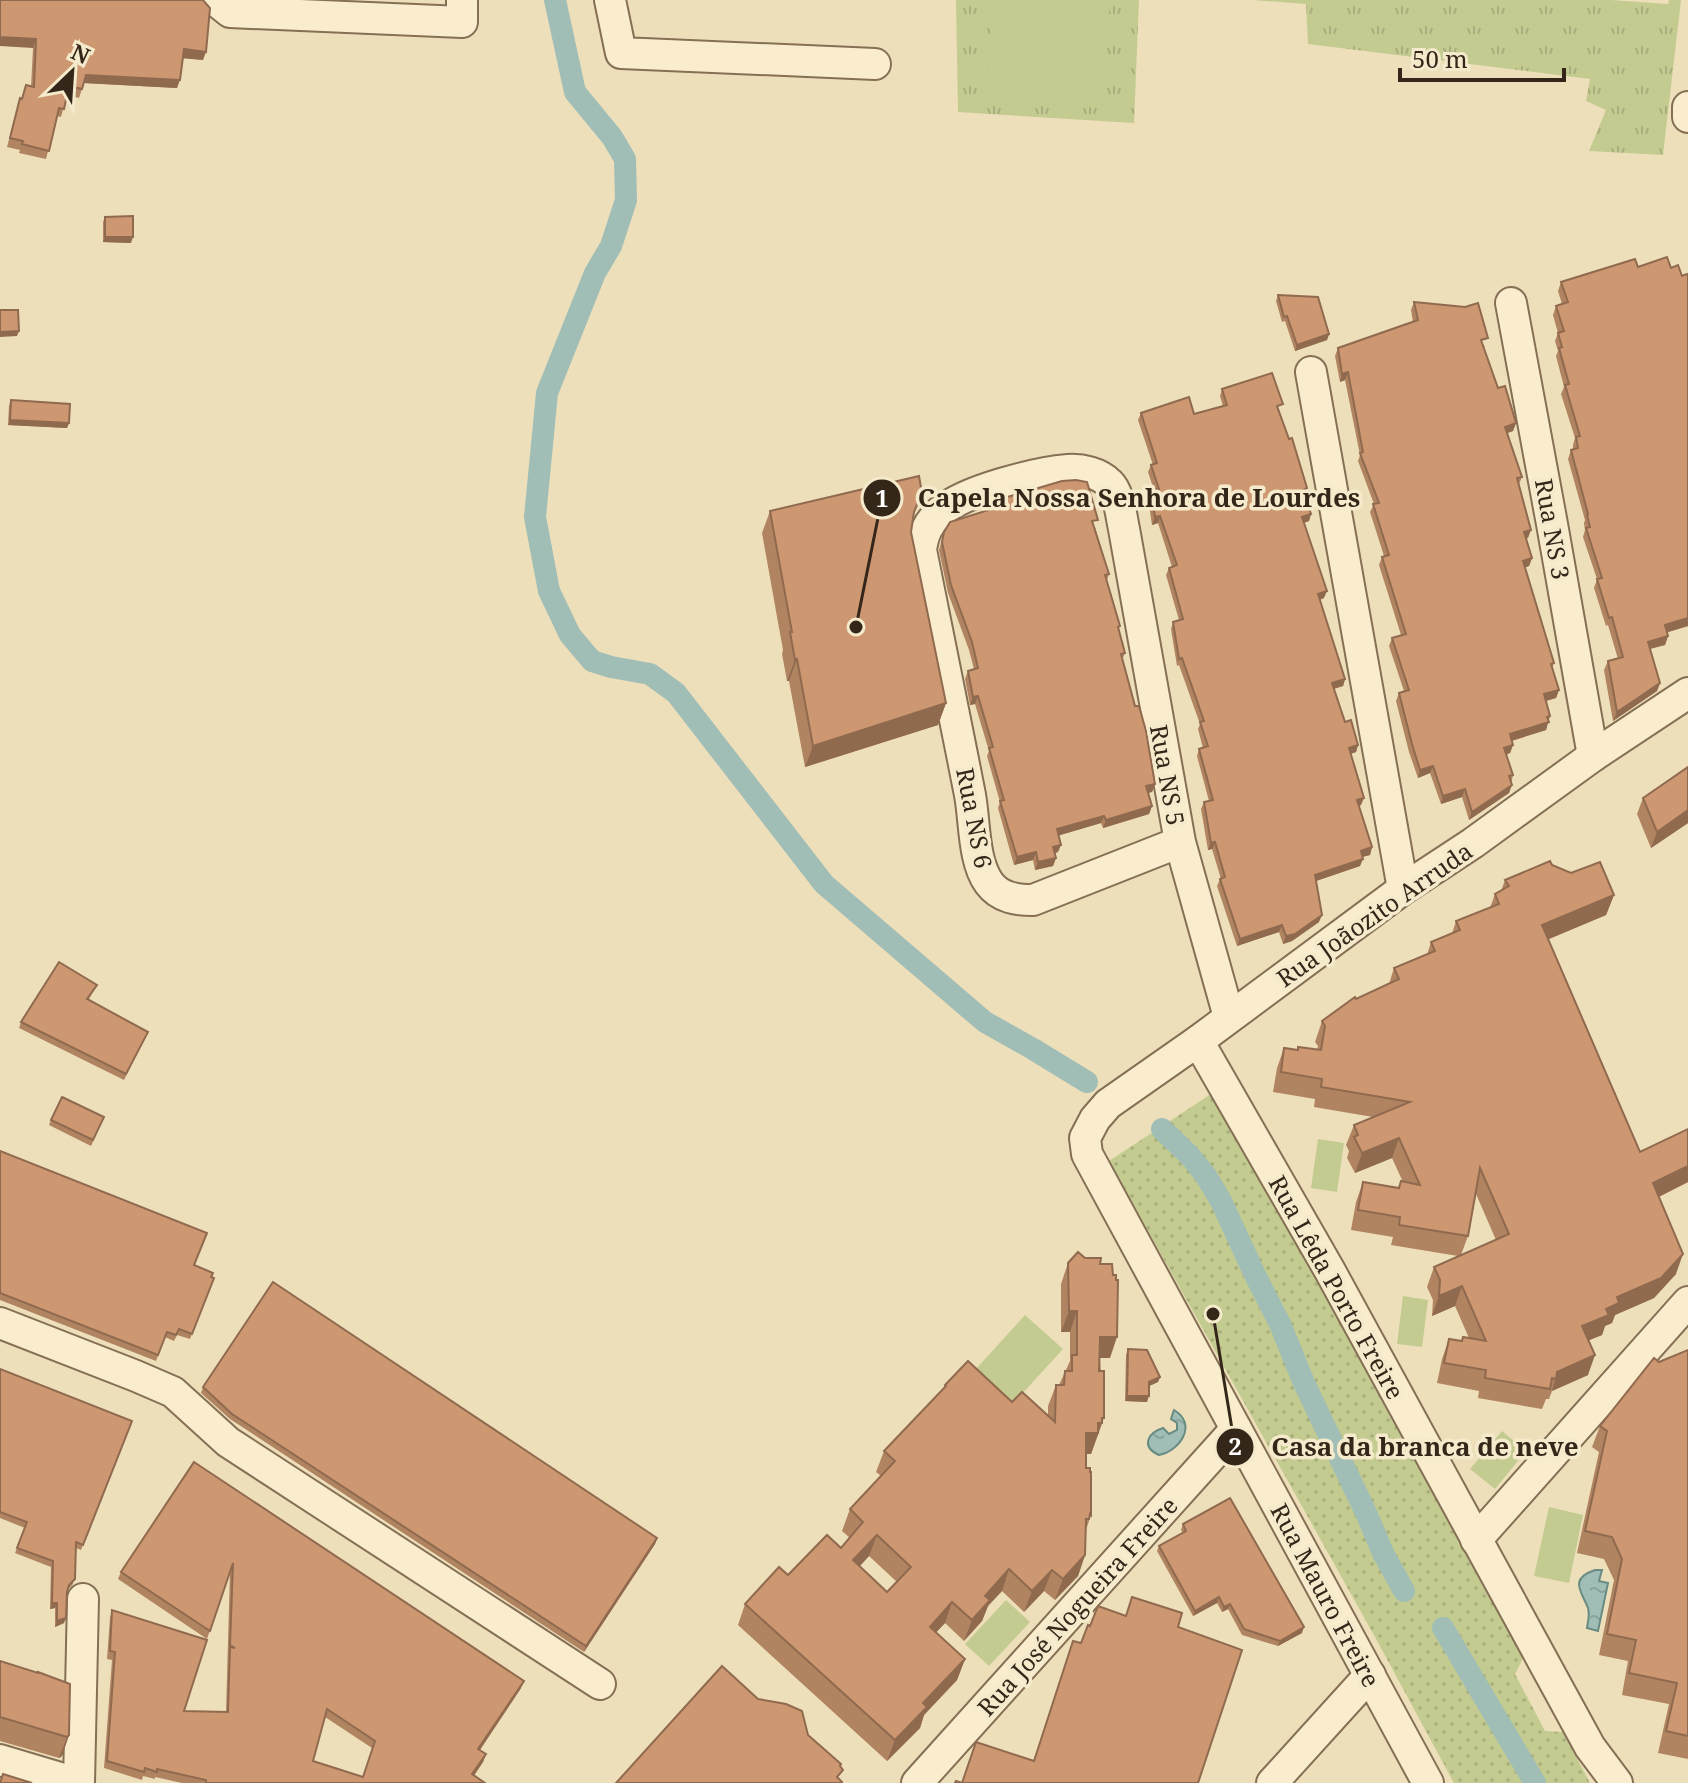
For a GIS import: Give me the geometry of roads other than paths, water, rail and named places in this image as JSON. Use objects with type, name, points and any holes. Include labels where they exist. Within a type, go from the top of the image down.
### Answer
[{"type":"street","points":[[215,0],[230,12],[462,22],[462,0]]},
{"type":"street","points":[[610,0],[621,53],[875,64]]},
{"type":"street","points":[[1688,107],[1688,117]]},
{"type":"street","name":"Rua NS 3","points":[[1511,303],[1593,756]]},
{"type":"street","points":[[1311,372],[1403,889]]},
{"type":"street","name":"Rua NS 5","points":[[921,550],[923,535],[930,522],[942,510],[979,490],[1070,470],[1098,475],[1112,485],[1124,529],[1180,842],[1229,1017]]},
{"type":"street","name":"Rua NS 6","points":[[921,550],[971,800],[980,863],[987,881],[1014,900],[1033,900],[1180,842]]},
{"type":"street","name":"Rua Joãozito Arruda","points":[[1087,1154],[1085,1138],[1108,1104],[1403,889],[1688,693]]},
{"type":"street","name":"Rua Lêda Porto Freire","points":[[1198,1041],[1330,1271],[1590,1747],[1617,1783]]},
{"type":"street","name":"Rua Mauro Freire","points":[[1087,1154],[1428,1783]]},
{"type":"street","points":[[1476,1540],[1688,1302]]},
{"type":"street","points":[[0,1323],[173,1392],[228,1442],[600,1684]]},
{"type":"street","name":"Rua José Nogueira Freire","points":[[917,1783],[1236,1429]]},
{"type":"street","points":[[0,1760],[78,1783],[83,1599]]},
{"type":"street","points":[[1272,1783],[1370,1675]]},
{"type":"water","points":[[1174,1410],[1185,1422],[1183,1436],[1174,1448],[1159,1455],[1150,1448],[1148,1440],[1163,1428],[1169,1434],[1177,1430],[1177,1423],[1171,1419]]},
{"type":"water","points":[[1602,1570],[1599,1581],[1608,1583],[1598,1631],[1587,1628],[1589,1611],[1579,1586],[1582,1577]]},
{"type":"waterway","points":[[555,0],[575,92],[612,137],[625,159],[626,200],[611,246],[595,273],[547,393],[535,517],[549,591],[570,635],[592,661],[650,674],[676,693],[824,884],[985,1022],[1087,1082]]},
{"type":"waterway","points":[[1162,1129],[1190,1156],[1221,1201],[1383,1553],[1404,1591]]},
{"type":"waterway","points":[[1443,1628],[1535,1783]]},
{"type":"place","name":"Capela Nossa Senhora de Lourdes","points":[[856,627]]},
{"type":"place","name":"Casa da branca de neve","points":[[1213,1314]]}]
